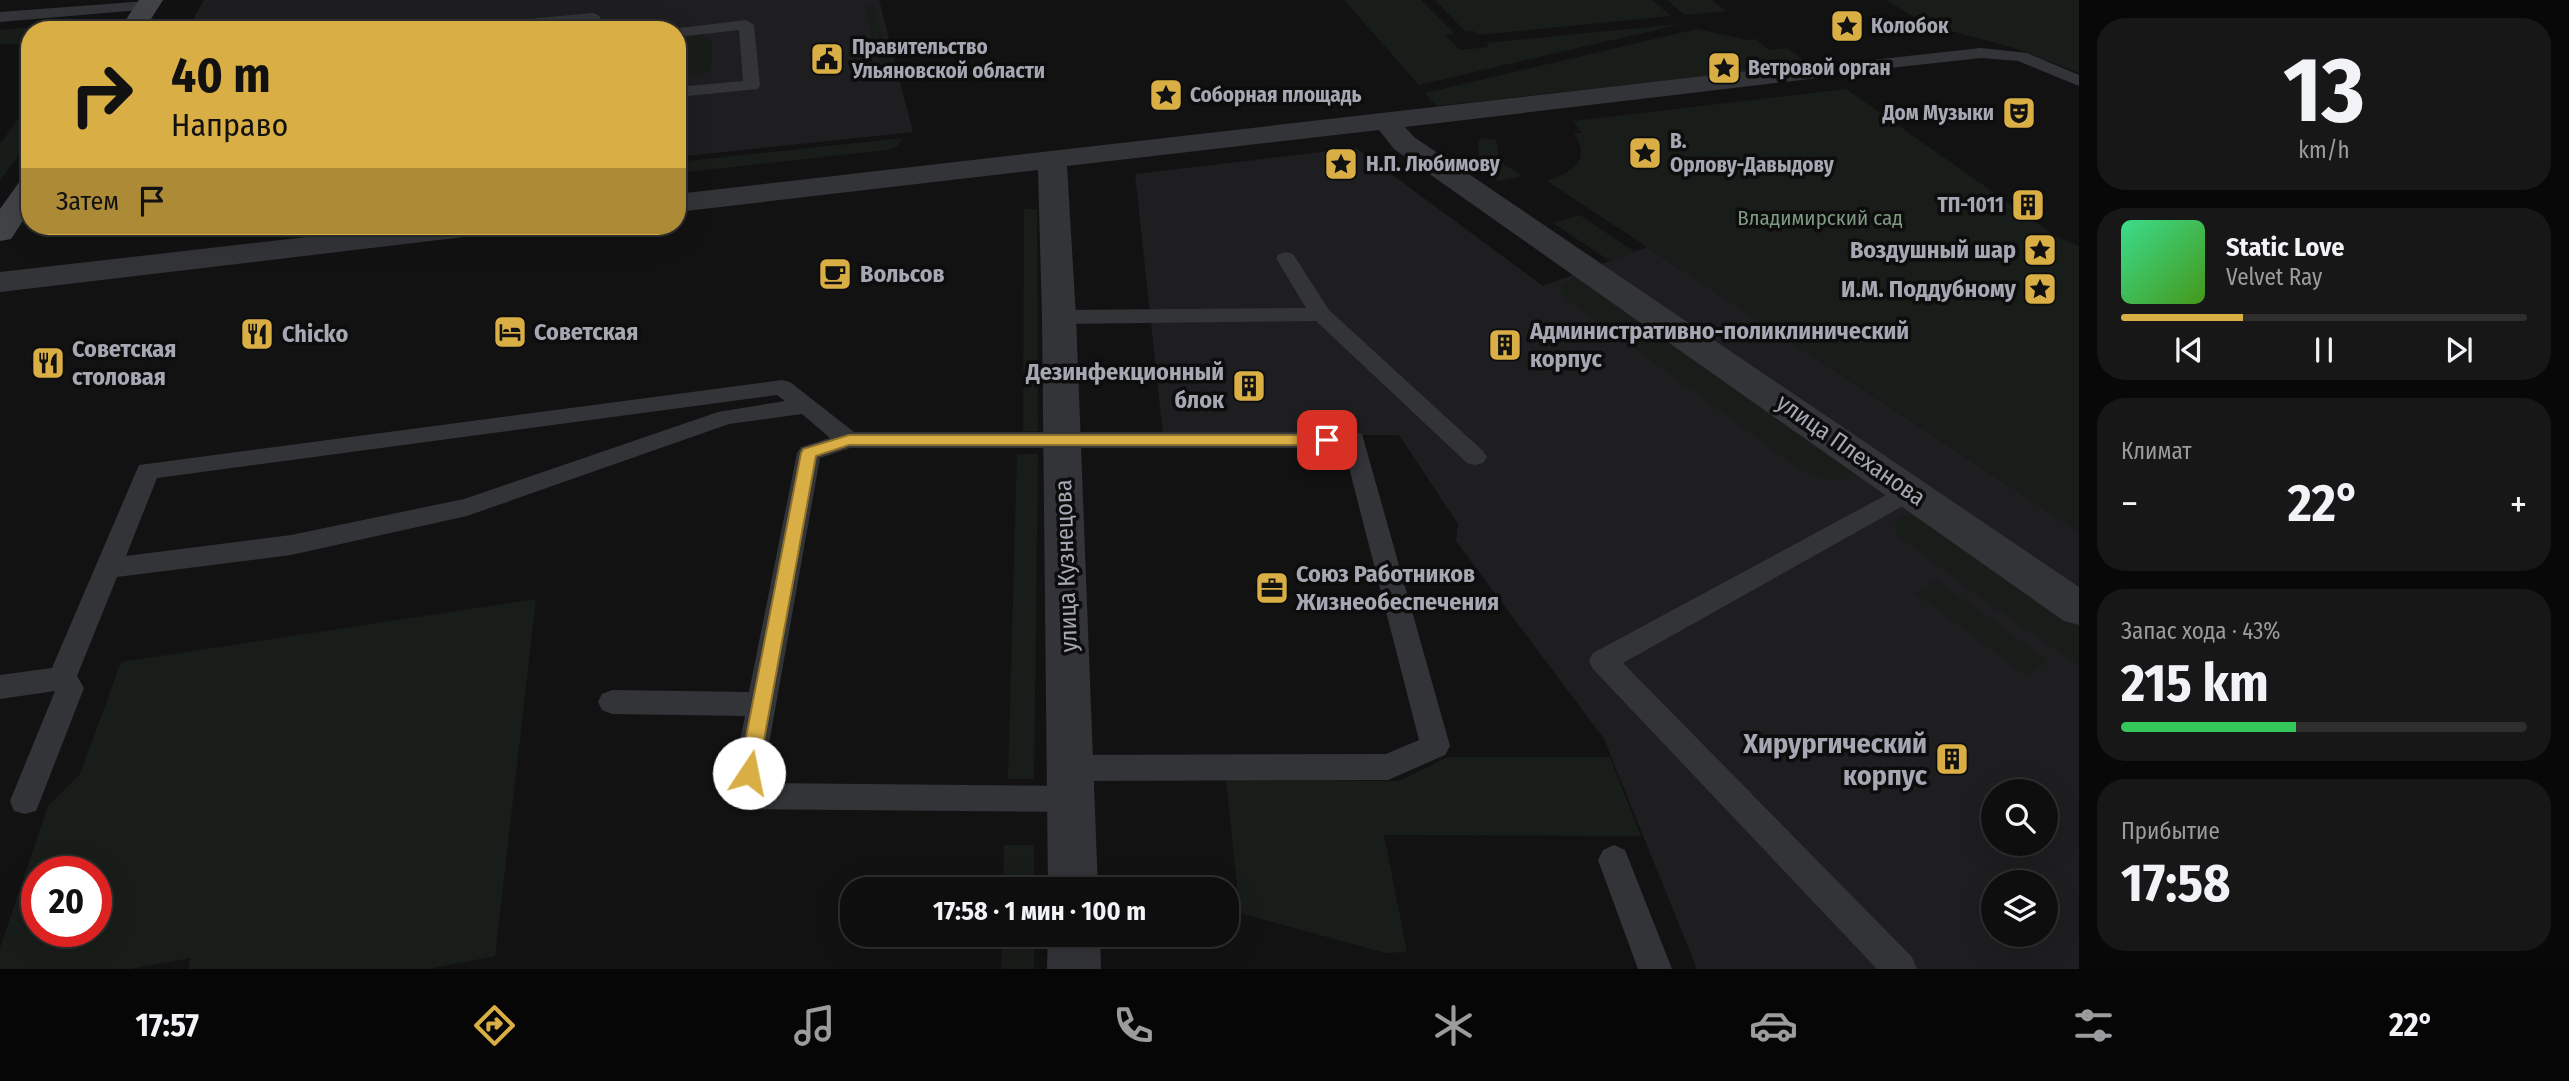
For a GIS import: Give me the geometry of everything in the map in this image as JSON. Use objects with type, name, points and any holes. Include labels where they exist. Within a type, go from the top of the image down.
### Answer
[{"type":"street","points":[[137,21],[149,3]]},
{"type":"street","points":[[686,202],[1817,71]]},
{"type":"street","name":"улица Плеханова","points":[[1385,120],[1404,143],[2079,609]]},
{"type":"street","name":"улица Кузнецова","points":[[1052,159],[1059,317],[1073,877]]},
{"type":"street","points":[[0,232],[21,200]]},
{"type":"street","points":[[0,282],[404,235]]},
{"type":"street","points":[[1074,947],[1074,969]]},
{"type":"lane","points":[[592,21],[595,0]]},
{"type":"lane","points":[[0,17],[149,3]]},
{"type":"lane","points":[[686,31],[746,25],[752,85],[686,92]]},
{"type":"lane","points":[[1817,71],[1981,53],[2021,56],[2079,80]]},
{"type":"lane","points":[[1286,258],[1321,314],[1475,457]]},
{"type":"lane","points":[[1059,317],[1321,314]]},
{"type":"lane","points":[[62,678],[148,471],[782,387],[849,440]]},
{"type":"lane","points":[[108,568],[292,545],[467,507],[726,417],[807,406]]},
{"type":"lane","points":[[849,440],[1062,442],[1354,440],[1435,746],[1388,767],[744,796],[809,453],[849,440]]},
{"type":"lane","points":[[1900,969],[1603,661],[1910,491]]},
{"type":"lane","points":[[0,687],[62,678]]},
{"type":"lane","points":[[25,801],[70,688],[62,678]]},
{"type":"lane","points":[[612,702],[762,704]]},
{"type":"lane","points":[[1614,860],[1655,969]]},
{"type":"shaded area","points":[[204,0],[879,0],[913,132],[686,156],[686,21],[192,21]]},
{"type":"shaded area","points":[[1356,148],[1543,286],[1647,247],[2079,532],[2079,969],[1697,969],[1604,739],[1456,541],[1458,524],[1399,435],[1163,435],[1135,174]]},
{"type":"green space","points":[[1344,0],[1421,0],[1454,33],[1445,35],[1460,50],[1489,47],[1486,43],[1681,24],[1419,85]]},
{"type":"green space","points":[[1435,0],[1652,0],[1671,16],[1478,35],[1474,31],[1466,32]]},
{"type":"green space","points":[[1667,0],[1712,0],[1726,11],[1685,15]]},
{"type":"green space","points":[[1886,0],[2079,0],[2079,73],[2018,49],[1925,24]]},
{"type":"green space","points":[[875,6],[894,76],[882,77],[864,7]]},
{"type":"green space","points":[[21,28],[21,44],[0,44],[0,30]]},
{"type":"green space","points":[[1697,29],[1747,40],[1756,39],[1769,50],[1787,48],[1803,60],[1804,65],[1436,106],[1425,93]]},
{"type":"green space","points":[[708,37],[712,42],[711,71],[686,76],[686,38]]},
{"type":"green space","name":"Владимирский сад","points":[[1846,89],[2057,237],[2079,246],[2079,532],[1547,181],[1571,170],[1580,159],[1581,151],[1574,133],[1582,133],[1573,121]]},
{"type":"green space","points":[[21,115],[21,152],[0,181],[0,144]]},
{"type":"green space","points":[[903,138],[897,146],[886,150],[686,172],[686,161]]},
{"type":"green space","points":[[1484,138],[1496,140],[1499,161],[1522,176],[1499,181],[1487,174],[1481,166],[1479,155],[1478,141]]},
{"type":"green space","points":[[1024,209],[1037,209],[1038,431],[1023,431]]},
{"type":"green space","points":[[1580,215],[1635,252],[1610,261],[1553,223]]},
{"type":"green space","points":[[1579,278],[1848,463],[1851,473],[1847,479],[1828,481],[1799,469],[1568,300],[1561,293],[1560,285]]},
{"type":"green space","points":[[1017,454],[1038,454],[1034,779],[1008,779]]},
{"type":"green space","points":[[1913,515],[1927,518],[2079,621],[2079,666],[1898,536],[1894,527],[1897,521]]},
{"type":"green space","points":[[1937,580],[2049,661],[2027,676],[1914,593]]},
{"type":"green space","points":[[536,599],[495,956],[429,969],[188,969],[190,958],[130,969],[0,969],[0,948],[21,886],[21,947],[112,947],[112,856],[31,856],[48,806],[80,774],[121,662]]},
{"type":"green space","points":[[1448,757],[1610,757],[1641,836],[1384,835],[1407,952],[1385,953],[1240,913],[1239,877],[1236,877],[1226,780],[1399,781]]},
{"type":"green space","points":[[1004,845],[1034,845],[1034,877],[1003,877]]},
{"type":"green space","points":[[1002,947],[1034,947],[1034,969],[1001,969]]},
{"type":"place","name":"Колобок","points":[[1847,26]]},
{"type":"place","name":"Правительство Ульяновской области","points":[[827,59]]},
{"type":"place","name":"Ветровой орган","points":[[1724,68]]},
{"type":"place","name":"Соборная площадь","points":[[1166,95]]},
{"type":"place","name":"Дом Музыки","points":[[2019,113]]},
{"type":"place","name":"В. Орлову-Давыдову","points":[[1645,153]]},
{"type":"place","name":"Н.П. Любимову","points":[[1341,164]]},
{"type":"place","name":"ТП-1011","points":[[2028,205]]},
{"type":"place","name":"Воздушный шар","points":[[2040,250]]},
{"type":"place","name":"Вольсов","points":[[835,274]]},
{"type":"place","name":"И.М. Поддубному","points":[[2040,289]]},
{"type":"place","name":"Советская","points":[[510,332]]},
{"type":"place","name":"Chicko","points":[[257,334]]},
{"type":"place","name":"Административно-поликлинический корпус","points":[[1505,345]]},
{"type":"place","name":"Советская столовая","points":[[48,363]]},
{"type":"place","name":"Дезинфекционный блок","points":[[1249,386]]},
{"type":"place","name":"Союз Работников Жизнеобеспечения","points":[[1272,588]]},
{"type":"place","name":"Хирургический корпус","points":[[1952,759]]},
{"type":"route","points":[[749,773],[809,453],[849,440],[1327,440]]}]
